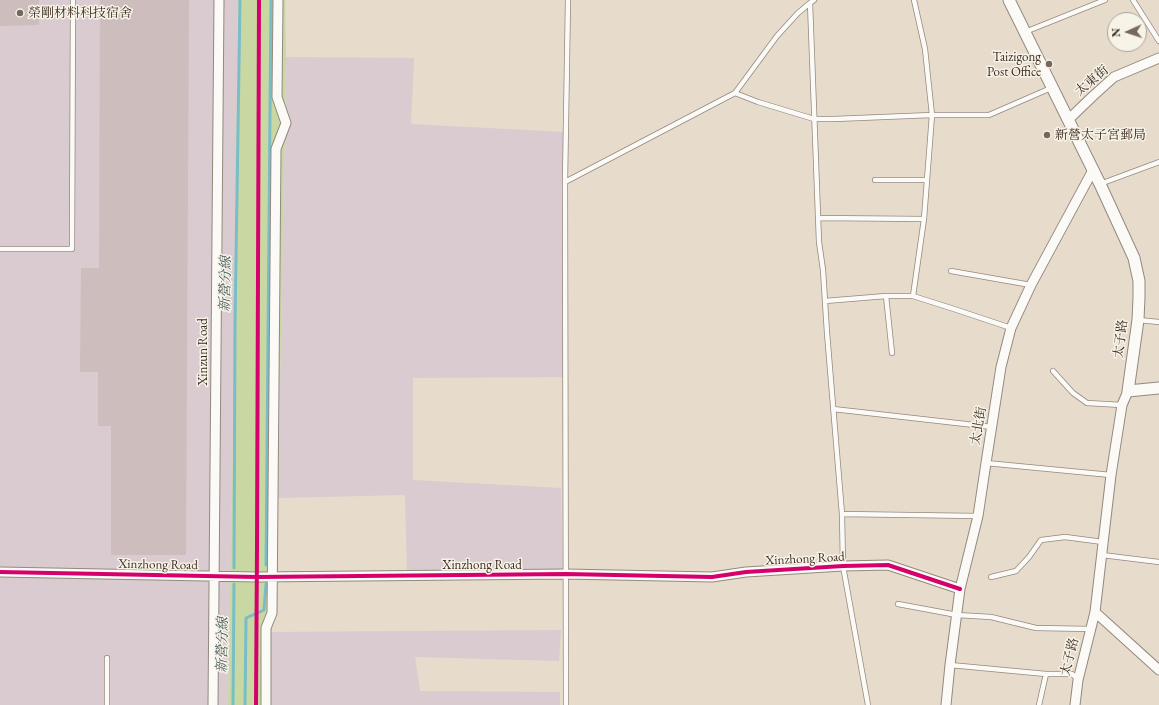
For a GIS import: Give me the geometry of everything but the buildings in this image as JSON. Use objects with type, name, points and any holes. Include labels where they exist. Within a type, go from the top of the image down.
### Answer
[{"type":"street","name":"Xinzun Road","points":[[213,705],[219,0]]},
{"type":"street","points":[[266,705],[266,628],[272,613],[276,149],[286,123],[277,97],[278,0]]},
{"type":"street","name":"太子路","points":[[1009,0],[1100,184],[1134,258],[1139,281],[1138,320],[1128,391],[1122,405],[1111,475],[1095,612],[1078,680],[1075,705]]},
{"type":"street","name":"太東街","points":[[1068,120],[1114,77],[1159,58]]},
{"type":"street","name":"太北街","points":[[946,705],[960,589],[978,516],[1001,367],[1011,328],[1031,285],[1093,170]]},
{"type":"street","points":[[1128,391],[1159,388]]},
{"type":"street","name":"Xinzhong Road","points":[[0,572],[272,576],[566,574],[712,577],[746,572],[843,566],[888,565],[960,589]]},
{"type":"street","points":[[1095,612],[1159,670]]},
{"type":"lane","points":[[0,249],[72,249],[73,0]]},
{"type":"lane","points":[[566,705],[565,182],[568,0]]},
{"type":"lane","points":[[913,296],[924,219],[932,115],[925,49],[914,0]]},
{"type":"lane","points":[[1025,32],[1105,0]]},
{"type":"lane","points":[[1133,0],[1159,41]]},
{"type":"lane","points":[[565,182],[735,93],[777,36],[798,12],[812,2]]},
{"type":"lane","points":[[812,2],[814,120],[819,242],[823,270],[842,514],[843,566],[868,705]]},
{"type":"lane","points":[[735,93],[814,120],[932,115],[989,115],[1052,88]]},
{"type":"lane","points":[[1100,184],[1159,162]]},
{"type":"lane","points":[[875,180],[927,180]]},
{"type":"lane","points":[[818,218],[924,219]]},
{"type":"lane","points":[[951,271],[1031,285]]},
{"type":"lane","points":[[825,301],[886,296],[913,296],[1011,328]]},
{"type":"lane","points":[[886,296],[892,353]]},
{"type":"lane","points":[[1138,320],[1159,322]]},
{"type":"lane","points":[[1053,371],[1073,393],[1087,403],[1122,405]]},
{"type":"lane","points":[[833,408],[992,427]]},
{"type":"lane","points":[[986,463],[1111,475]]},
{"type":"lane","points":[[842,514],[978,516]]},
{"type":"lane","points":[[991,578],[1016,570],[1029,557],[1041,540],[1065,537],[1104,542]]},
{"type":"lane","points":[[1102,555],[1159,562]]},
{"type":"lane","points":[[898,604],[957,615],[991,617],[1036,628],[1091,629]]},
{"type":"lane","points":[[107,658],[107,705]]},
{"type":"lane","points":[[950,664],[1046,674],[1072,674],[1078,680]]},
{"type":"lane","points":[[1039,705],[1046,674]]},
{"type":"shaded area","points":[[0,0],[238,0],[233,439],[228,705],[0,705]]},
{"type":"shaded area","points":[[286,57],[414,58],[411,124],[564,132],[563,377],[413,378],[413,480],[561,488],[563,579],[407,572],[405,495],[278,498]]},
{"type":"shaded area","points":[[561,630],[559,661],[415,657],[420,691],[560,692],[560,705],[271,705],[271,632]]},
{"type":"green space","points":[[238,0],[285,0],[286,57],[278,498],[275,618],[271,632],[271,705],[228,705],[233,439]]},
{"type":"waterway","name":"新營分線","points":[[234,568],[235,324],[240,0]]},
{"type":"waterway","points":[[266,565],[271,0]]},
{"type":"waterway","name":"新營分線","points":[[233,705],[234,584]]},
{"type":"waterway","points":[[245,705],[246,618],[264,610],[266,584]]},
{"type":"cycle path","points":[[256,705],[259,0]]},
{"type":"cycle path","points":[[0,572],[257,577],[566,574],[712,577],[746,572],[843,566],[888,565],[960,589]]},
{"type":"place","name":"榮剛材料科技宿舍","points":[[20,13]]},
{"type":"place","name":"Taizigong Post Office","points":[[1049,64]]},
{"type":"place","name":"新營太子宮郵局","points":[[1047,135]]}]
